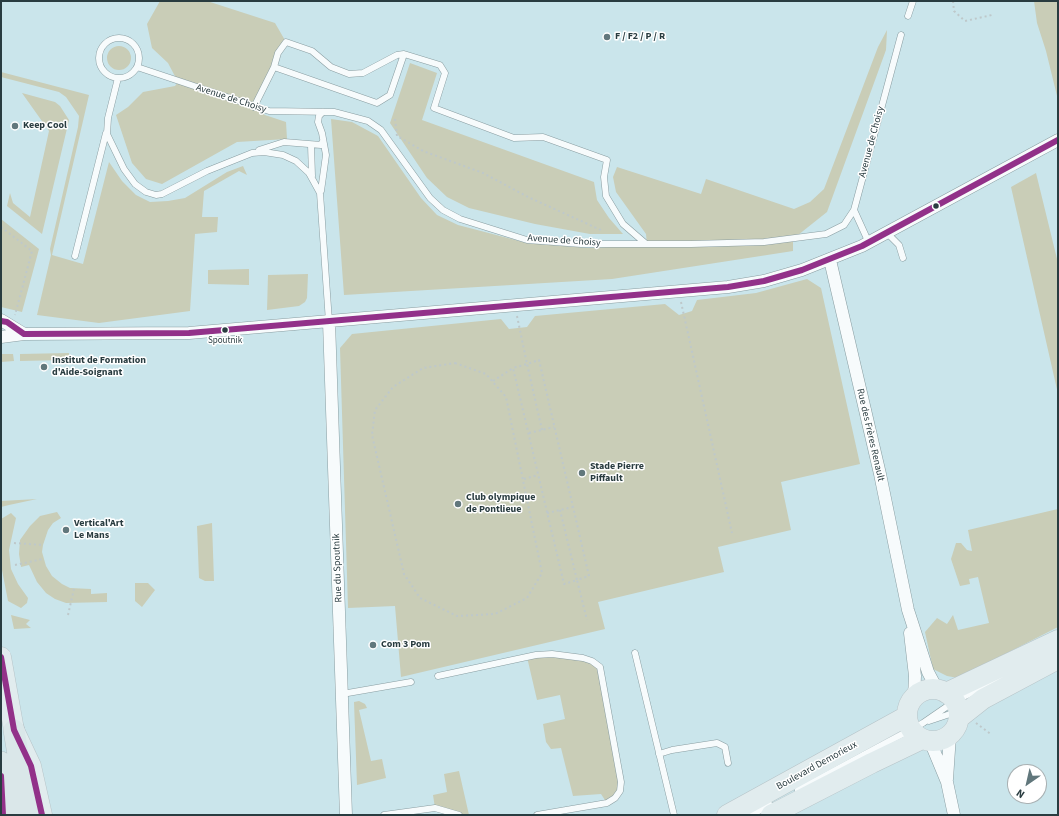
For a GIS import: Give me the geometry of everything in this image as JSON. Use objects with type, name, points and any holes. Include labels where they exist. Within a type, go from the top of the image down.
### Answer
[{"type":"highway","points":[[14,730],[28,815]]},
{"type":"highway","points":[[1,762],[10,815]]},
{"type":"main road","points":[[954,710],[926,690],[914,698],[908,706],[919,730],[938,741],[954,710],[1058,640]]},
{"type":"main road","points":[[1,657],[14,730],[31,766],[42,815]]},
{"type":"main road","points":[[954,710],[983,699],[1058,659]]},
{"type":"main road","points":[[775,808],[872,762],[919,730]]},
{"type":"main road","name":"Boulevard Demorieux","points":[[727,815],[919,730]]},
{"type":"main road","points":[[1,776],[3,815]]},
{"type":"street","points":[[1,337],[24,334],[189,334],[728,287],[764,281],[830,260],[869,242],[1058,140]]},
{"type":"street","name":"Rue des Frères Renault","points":[[830,260],[879,469],[908,610],[928,672],[954,710]]},
{"type":"street","points":[[4,319],[24,334]]},
{"type":"street","name":"Rue du Spoutnik","points":[[329,322],[346,815]]},
{"type":"street","name":"Rue des Frères Renault","points":[[908,610],[914,676],[914,698]]},
{"type":"street","points":[[947,782],[954,710]]},
{"type":"street","points":[[919,730],[947,782],[954,815]]},
{"type":"lane","points":[[908,16],[913,1]]},
{"type":"lane","name":"Avenue de Choisy","points":[[137,67],[269,111],[334,112],[357,117],[381,130],[430,198],[443,210],[460,219],[527,240],[581,244],[691,244],[764,242],[826,234],[844,225],[854,210],[901,35]]},
{"type":"lane","points":[[124,38],[134,44],[139,55],[137,67],[129,76],[118,78],[105,73],[99,62],[101,48],[110,39],[124,38]]},
{"type":"lane","points":[[254,107],[274,67],[278,53],[286,42],[312,50],[331,67],[354,74],[371,70],[397,55],[404,54],[440,65],[445,72],[434,108],[514,138],[543,138],[607,160],[604,177],[606,196],[623,224],[645,244]]},
{"type":"lane","points":[[274,67],[377,103],[390,95],[404,54]]},
{"type":"lane","points":[[75,256],[107,132],[118,78]]},
{"type":"lane","points":[[323,112],[318,122],[326,160],[320,193],[329,322]]},
{"type":"lane","points":[[107,132],[114,151],[129,177],[142,190],[153,195],[162,194],[208,171],[252,152],[284,142],[321,145],[323,140]]},
{"type":"lane","points":[[311,145],[312,176]]},
{"type":"lane","points":[[252,152],[283,155],[296,161],[312,176],[320,193]]},
{"type":"lane","points":[[854,210],[869,242]]},
{"type":"lane","points":[[887,233],[899,245],[903,258]]},
{"type":"lane","points":[[635,653],[674,815]]},
{"type":"lane","points":[[438,676],[536,655],[552,654],[583,658],[592,661],[600,667],[621,782],[620,791],[616,798],[607,804],[537,815]]},
{"type":"lane","points":[[793,793],[919,730],[1014,672]]},
{"type":"lane","points":[[342,694],[411,682]]},
{"type":"lane","points":[[659,754],[672,750],[717,742],[725,747],[728,763]]},
{"type":"lane","points":[[384,815],[435,808],[459,815]]},
{"type":"lane","points":[[752,815],[775,808]]},
{"type":"path","points":[[953,1],[954,11],[965,21],[992,15]]},
{"type":"path","points":[[395,119],[397,136],[423,151],[483,173],[528,197],[601,230]]},
{"type":"path","points":[[1,227],[32,251],[16,315],[4,319]]},
{"type":"path","points":[[679,291],[732,533]]},
{"type":"path","points":[[514,306],[542,430]]},
{"type":"path","points":[[493,381],[513,368],[539,360],[589,576],[564,584],[513,368]]},
{"type":"path","points":[[455,363],[486,374],[506,397],[524,479],[542,573],[527,598],[495,614],[457,616],[420,598],[404,574],[372,435],[374,410],[393,387],[423,368],[455,363]]},
{"type":"path","points":[[529,433],[554,427]]},
{"type":"path","points":[[524,479],[538,475]]},
{"type":"path","points":[[548,513],[573,506]]},
{"type":"path","points":[[560,510],[587,620]]},
{"type":"path","points":[[14,542],[43,545]]},
{"type":"path","points":[[15,565],[43,559]]},
{"type":"path","points":[[68,615],[74,588]]},
{"type":"path","points":[[954,710],[992,735]]},
{"type":"green space","points":[[160,1],[207,1],[275,23],[286,42],[254,107],[265,115],[286,122],[287,139],[237,142],[162,184],[146,179],[132,163],[116,115],[128,107],[143,92],[175,86],[178,82],[168,63],[152,48],[147,24]]},
{"type":"green space","points":[[1034,1],[1058,1],[1058,100],[1046,51],[1037,23]]},
{"type":"green space","points":[[887,30],[886,50],[827,212],[793,239],[793,251],[612,279],[344,295],[331,119],[352,122],[378,136],[421,198],[437,215],[458,225],[527,243],[589,248],[647,245],[646,234],[616,192],[613,177],[617,167],[701,194],[706,179],[794,209],[810,202],[824,189],[878,47]]},
{"type":"green space","points":[[119,46],[128,49],[131,58],[128,67],[119,70],[110,67],[107,58],[110,49]]},
{"type":"green space","points":[[410,63],[437,73],[422,120],[594,182],[597,200],[609,218],[623,234],[590,234],[535,224],[469,208],[447,197],[427,178],[390,123]]},
{"type":"green space","points":[[1,72],[89,95],[52,255],[83,264],[109,162],[122,181],[136,195],[150,202],[185,198],[227,172],[243,166],[247,175],[239,171],[204,191],[202,217],[218,217],[217,232],[195,234],[190,311],[99,323],[37,315],[51,255],[50,249],[78,127],[79,116],[66,97],[59,92],[1,77]]},
{"type":"green space","points":[[22,93],[55,102],[60,106],[69,120],[42,234],[7,206],[10,193],[13,203],[30,217],[49,131]]},
{"type":"green space","points":[[1036,173],[1058,263],[1058,394],[1011,187]]},
{"type":"green space","points":[[1,219],[39,249],[22,312],[1,307]]},
{"type":"green space","points":[[249,269],[249,285],[208,284],[208,270]]},
{"type":"green space","points":[[308,274],[307,298],[305,302],[299,306],[267,310],[268,275]]},
{"type":"green space","name":"Stade Pierre Piffault","points":[[807,279],[821,288],[860,464],[781,482],[791,530],[718,547],[724,572],[598,602],[605,629],[401,677],[395,606],[348,608],[340,348],[352,334],[501,319],[509,329],[527,327],[535,316],[665,304],[679,315],[692,311],[697,300],[756,293]]},
{"type":"green space","points":[[69,353],[69,356],[66,356],[67,360],[20,361],[20,354]]},
{"type":"green space","points":[[1,354],[13,354],[14,361],[1,362]]},
{"type":"green space","points":[[37,499],[9,505],[1,507],[1,501]]},
{"type":"green space","points":[[1058,509],[1058,627],[958,678],[947,676],[933,669],[925,632],[937,618],[947,624],[953,615],[958,630],[989,623],[978,577],[969,579],[970,584],[960,586],[951,559],[956,543],[961,543],[967,550],[972,551],[968,530]]},
{"type":"green space","points":[[57,512],[61,518],[53,523],[48,530],[43,545],[42,552],[46,566],[52,576],[70,588],[91,589],[91,594],[107,593],[107,602],[66,603],[55,599],[46,593],[37,582],[29,565],[21,567],[19,554],[20,540],[30,526],[40,516]]},
{"type":"green space","points":[[11,513],[16,518],[9,550],[11,569],[18,584],[28,598],[27,603],[21,608],[8,601],[1,565],[1,519]]},
{"type":"green space","points":[[212,523],[214,581],[205,581],[199,578],[197,526]]},
{"type":"green space","points":[[135,583],[148,583],[155,590],[142,607],[135,601]]},
{"type":"green space","points":[[11,615],[30,620],[26,624],[31,628],[14,629]]},
{"type":"green space","points":[[536,655],[583,658],[600,667],[620,791],[607,803],[601,794],[573,796],[561,748],[551,749],[546,742],[543,724],[565,719],[560,695],[537,700],[527,657]]},
{"type":"green space","points":[[359,701],[365,704],[367,708],[359,710],[371,761],[382,759],[386,778],[357,785],[354,702]]},
{"type":"green space","points":[[459,771],[469,815],[459,815],[435,808],[433,795],[447,792],[444,774]]},
{"type":"transit line","points":[[1,321],[7,322],[24,334],[189,333],[728,287],[764,281],[802,270],[862,246],[1058,140]]},
{"type":"transit line","points":[[1,657],[14,730],[31,766],[42,815]]},
{"type":"transit line","points":[[1,776],[3,815]]},
{"type":"place","name":"F / F2 / P / R","points":[[607,37]]},
{"type":"place","name":"Keep Cool","points":[[15,126]]},
{"type":"place","name":"Spoutnik","points":[[225,330]]},
{"type":"place","name":"Institut de Formation d'Aide-Soignant","points":[[44,367]]},
{"type":"place","name":"Stade Pierre Piffault","points":[[582,473]]},
{"type":"place","name":"Club olympique de Pontlieue","points":[[458,504]]},
{"type":"place","name":"Vertical'Art Le Mans","points":[[66,530]]},
{"type":"place","name":"Com 3 Pom","points":[[373,645]]}]
